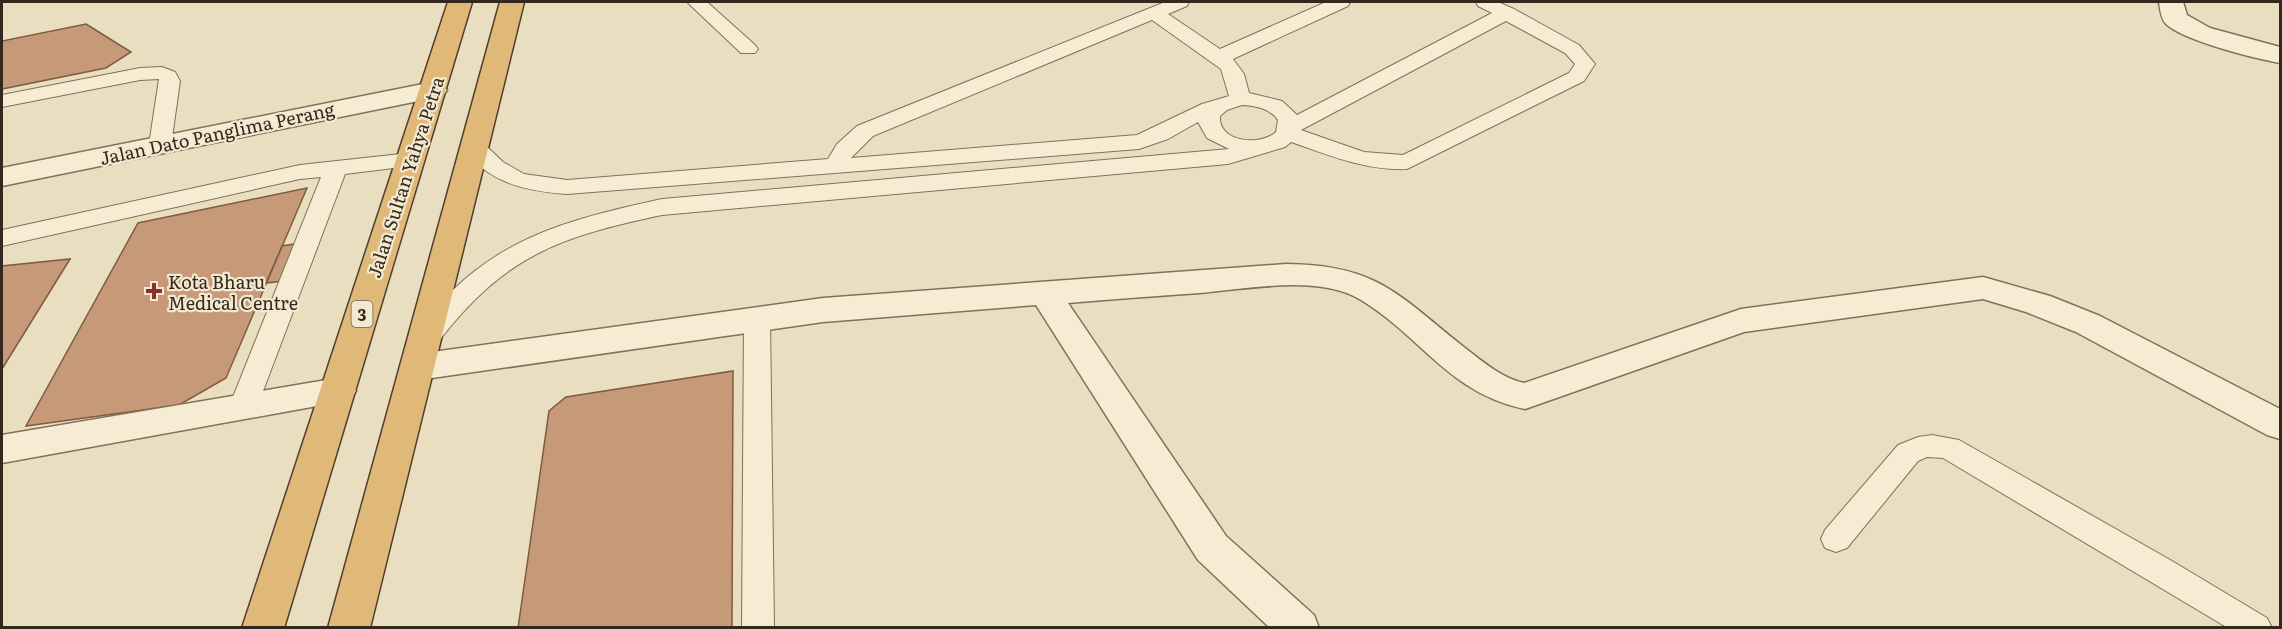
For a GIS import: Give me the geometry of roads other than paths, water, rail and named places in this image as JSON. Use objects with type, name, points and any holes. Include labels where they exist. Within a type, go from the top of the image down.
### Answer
[{"type":"highway","name":"Jalan Sultan Yahya Petra","points":[[263,627],[460,2]]},
{"type":"highway","points":[[349,627],[512,2]]},
{"type":"street","points":[[2171,2],[2175,19],[2191,29],[2280,55]]},
{"type":"street","name":"Jalan Dato Panglima Perang","points":[[2,177],[433,90]]},
{"type":"street","points":[[421,354],[756,320],[823,310],[1286,275],[1318,275],[1354,284],[1379,297],[1499,390],[1526,396],[1740,321],[1983,288],[2038,304],[2088,324],[2280,425]]},
{"type":"street","points":[[1045,293],[1212,548],[1299,627]]},
{"type":"street","points":[[2,449],[338,391]]},
{"type":"lane","points":[[696,2],[748,49]]},
{"type":"lane","points":[[836,166],[845,149],[865,131],[1180,2]]},
{"type":"lane","points":[[1220,57],[1341,2]]},
{"type":"lane","points":[[1289,130],[1371,161],[1395,164],[1407,162],[1577,77],[1583,71],[1585,64],[1572,49],[1485,2]]},
{"type":"lane","points":[[1153,12],[1220,57],[1234,74],[1230,102]]},
{"type":"lane","points":[[421,354],[450,307],[463,294],[524,249],[582,225],[691,202],[1189,159],[1215,159],[1282,140],[1289,130],[1507,13]]},
{"type":"lane","points":[[2,101],[140,74],[162,73],[168,76],[170,81],[160,145]]},
{"type":"lane","points":[[474,147],[489,163],[507,176],[530,184],[567,187],[1138,141],[1154,137],[1192,115],[1230,102],[1261,100],[1278,107],[1286,114],[1289,130]]},
{"type":"lane","points":[[1230,102],[1211,111],[1208,127],[1213,134],[1234,146],[1260,147]]},
{"type":"lane","points":[[2,238],[300,172],[410,160]]},
{"type":"lane","points":[[243,407],[336,168]]},
{"type":"lane","points":[[756,320],[758,627]]},
{"type":"lane","points":[[1836,539],[1908,453],[1917,447],[1931,445],[1948,448],[2256,627]]},
{"type":"place","name":"Kota Bharu Medical Centre","points":[[154,291]]}]
